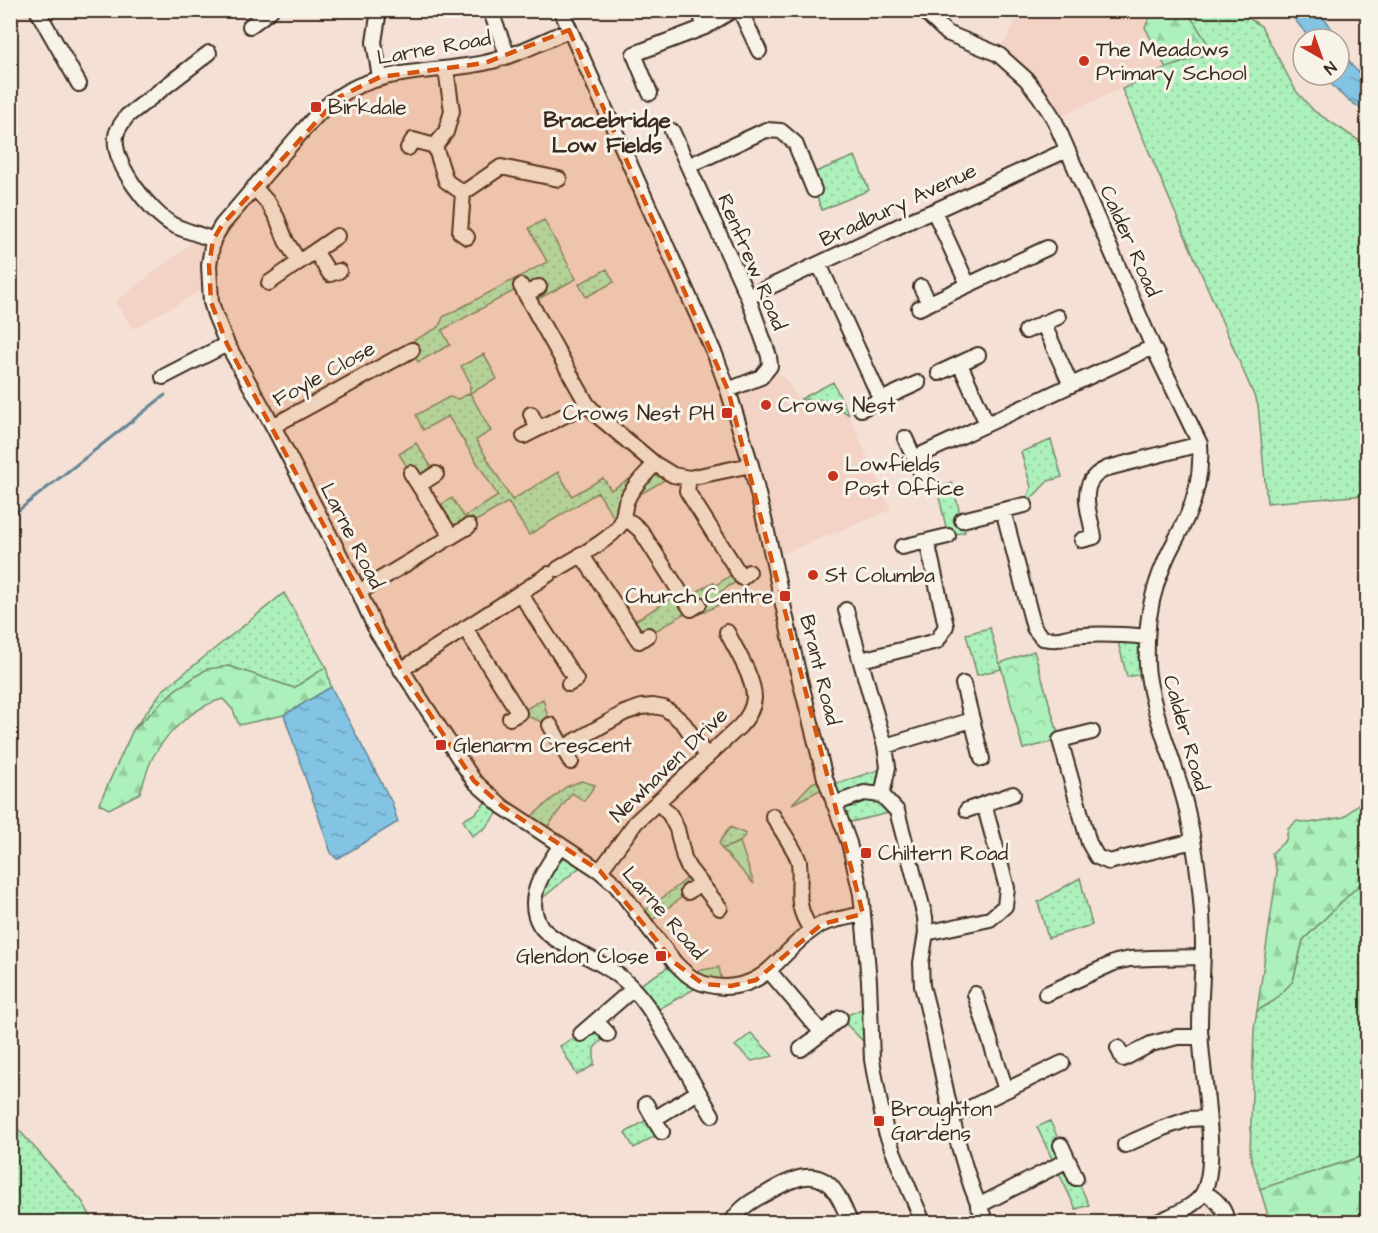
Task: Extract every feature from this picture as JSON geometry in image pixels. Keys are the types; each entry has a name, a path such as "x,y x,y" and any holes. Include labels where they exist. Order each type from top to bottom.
{"street":[{"path":"37,10 79,84"},
{"path":"380,10 374,42 380,77"},
{"name":"Brant Road","path":"561,10 716,357 751,465 797,668 825,778 849,843 861,894 869,981 872,1060 886,1132 921,1222"},
{"path":"699,10 705,27"},
{"path":"650,93 634,54 705,27 734,10"},
{"path":"740,10 758,51"},
{"name":"Calder Road","path":"923,10 946,33 998,54 1026,79 1041,97 1054,119 1153,347 1200,444 1201,459 1193,502 1163,565 1152,600 1147,637 1147,673 1152,700 1187,812 1202,909 1201,1037 1210,1161 1203,1192"},
{"path":"491,20 508,56"},
{"name":"Larne Road","path":"569,30 508,56 485,63 380,77 339,97 321,112 222,225 213,240 209,265 211,302 227,344 273,426 377,632 474,781 503,807 600,871 616,885 675,963 685,973 703,984 723,987 743,985 756,980 769,971 811,930 822,924 863,914"},
{"path":"209,53 127,116 118,130 116,139 117,151 123,166 135,186 161,216 174,225 213,240"},
{"path":"193,65 202,77"},
{"path":"435,146 446,132 452,111 446,69"},
{"path":"688,166 766,130 781,131 795,143 814,173 814,190"},
{"name":"Renfrew Road","path":"672,131 748,297 769,356 770,366 760,377 728,390"},
{"path":"410,140 435,146"},
{"path":"435,146 446,181 463,193"},
{"name":"Bradbury Avenue","path":"748,297 1067,150"},
{"path":"517,171 520,156"},
{"path":"463,193 501,167 559,179"},
{"path":"254,187 269,204 286,242 299,262"},
{"path":"459,235 463,193"},
{"path":"934,211 968,285"},
{"path":"269,283 337,236"},
{"path":"921,287 924,306 1047,248"},
{"path":"315,251 332,276"},
{"path":"819,264 881,400"},
{"path":"539,287 524,290 587,404 599,417 655,464 673,475 689,478 751,465"},
{"path":"1026,331 1058,316"},
{"path":"1043,323 1071,385"},
{"path":"163,376 227,344"},
{"path":"914,458 1153,347"},
{"name":"Foyle Close","path":"273,426 394,355 412,350"},
{"path":"939,373 978,355"},
{"path":"960,364 987,424"},
{"path":"861,410 918,382"},
{"path":"524,436 587,404"},
{"path":"531,414 538,429"},
{"path":"905,438 922,474"},
{"path":"1082,540 1094,537 1087,498 1089,485 1095,476 1108,468 1200,444"},
{"path":"401,670 608,536 619,526 626,502 636,484 655,464"},
{"path":"436,474 415,479 451,537"},
{"path":"689,478 687,491 737,571 742,578 749,572"},
{"path":"962,520 1025,505"},
{"path":"1003,510 1034,628 1042,638 1059,640 1080,635 1101,634 1147,637"},
{"path":"622,519 641,531 691,609"},
{"path":"358,592 469,526"},
{"path":"902,547 948,536"},
{"path":"861,660 938,641 946,626 927,541"},
{"path":"581,554 639,641 648,635"},
{"path":"520,593 576,680 569,684"},
{"path":"846,610 885,746 888,767 882,795"},
{"path":"465,628 519,713 510,718"},
{"name":"Newhaven Drive","path":"600,871 636,822 739,727 751,710 754,697 748,675 730,654 727,632"},
{"path":"963,684 982,759"},
{"path":"563,748 624,713 641,707 653,706 664,708 684,724 707,757"},
{"path":"885,746 972,720"},
{"path":"550,725 571,762"},
{"path":"1092,732 1055,741 1089,843 1097,857 1109,862 1193,841"},
{"path":"834,804 864,793 882,795 897,812 925,917 926,933 921,963 922,986 963,1162 986,1222"},
{"path":"968,810 1013,794"},
{"path":"658,802 677,829 684,858 720,908"},
{"path":"926,933 990,919 1005,906 1007,888 984,804"},
{"path":"773,816 778,838 799,859 798,898 804,919 811,930"},
{"path":"561,845 536,886 534,905 540,926 548,934 616,974 633,989 652,1013 712,1115"},
{"path":"688,892 700,883"},
{"path":"1046,994 1116,962 1130,959 1203,957"},
{"path":"769,971 822,1033"},
{"path":"1060,972 1066,985"},
{"path":"581,1034 633,989"},
{"path":"975,994 984,1007 1006,1090"},
{"path":"801,1049 840,1018"},
{"path":"596,1021 608,1034"},
{"path":"1118,1048 1123,1059 1151,1044 1177,1037 1201,1037"},
{"path":"953,1116 1062,1063"},
{"path":"654,1119 698,1092"},
{"path":"646,1104 662,1131"},
{"path":"1131,1139 1189,1119 1208,1118"},
{"path":"1061,1145 1076,1178"},
{"path":"978,1206 1068,1160"},
{"path":"732,1222 748,1203 786,1182 803,1177 815,1177 828,1183 835,1191 850,1222"},
{"path":"1158,1222 1196,1202 1203,1192 1217,1202 1226,1213 1227,1222"}],"highlighted area":[{"path":"569,30 728,390 863,914 822,924 756,980 731,986 703,984 675,963 600,871 503,807 474,781 401,670 227,344 211,302 209,265 213,240 222,225 339,97 380,77 485,63"}],"shaded area":[{"name":"The Meadows Primary School","path":"1021,11 1153,11 1145,27 1166,68 1054,119 998,54"},
{"path":"202,235 213,240 209,286 133,329 115,302"},
{"path":"770,366 786,380 799,400 820,399 833,403 849,415 891,510 772,558 728,390"}],"green space":[{"path":"1153,11 1187,11 1208,44 1207,54 1166,68 1145,27"},
{"path":"1187,11 1238,11 1261,26 1291,82 1291,87 1294,87 1314,111 1367,146 1367,495 1267,503 1258,405 1122,89 1166,68 1207,54 1207,44"},
{"path":"855,156 869,190 822,210 808,175"},
{"path":"544,220 576,279 531,303 521,287 442,330 450,345 418,362 412,350 396,359 392,352 439,327 443,317 547,262 529,228"},
{"path":"607,269 614,282 586,297 579,284"},
{"path":"484,354 497,379 470,393 470,382 461,366"},
{"path":"833,382 849,415 826,402 799,400"},
{"path":"470,393 491,431 476,440 512,500 558,472 572,496 603,478 611,490 655,464 673,475 627,502 619,526 598,492 529,535 508,502 451,536 434,509 452,498 464,517 498,496 448,416 423,430 416,415 449,397 458,399"},
{"path":"1051,440 1062,477 1048,481 1025,505 1031,487 1021,452"},
{"path":"416,443 436,474 419,485 399,454"},
{"path":"952,483 965,532 948,536 937,488"},
{"path":"737,571 742,578 720,592 725,602 702,613 698,605 639,641 628,625 681,593 685,599 713,582 716,585"},
{"path":"284,593 326,667 294,688 229,666 176,689 133,730 162,691"},
{"path":"990,628 1001,669 977,675 966,634"},
{"path":"1116,634 1147,637 1147,673 1127,677"},
{"path":"1034,651 1060,740 1023,749 1000,663"},
{"path":"229,666 294,688 326,667 331,687 284,715 239,725 233,710 223,699 202,707 183,721 159,748 149,766 140,793 109,809 99,804 133,730 176,689 207,669"},
{"path":"543,699 550,725 519,713"},
{"path":"888,767 882,795 897,811 842,824 828,786"},
{"path":"825,778 828,786 792,804 812,783"},
{"path":"581,781 595,785 584,801 572,793 543,833 525,822 566,787"},
{"path":"491,796 503,807 485,828 472,836 463,820 476,813"},
{"path":"1367,796 1367,877 1303,940 1293,981 1275,1000 1257,1011 1277,872 1272,853 1286,840 1288,829 1297,821 1309,823 1344,817"},
{"path":"730,827 746,834 740,842 722,849 719,843"},
{"path":"740,842 754,884 722,849"},
{"path":"561,845 586,862 534,905"},
{"path":"693,874 700,883 646,925 639,916"},
{"path":"1367,877 1367,1155 1260,1189 1250,1154 1254,1029 1257,1011 1275,1000 1293,981 1303,940"},
{"path":"1080,878 1092,925 1048,938 1038,902"},
{"path":"675,963 685,973 719,967 723,987 703,984 652,1013 633,989"},
{"path":"869,1006 872,1050 840,1018"},
{"path":"596,1021 608,1034 594,1048 594,1065 577,1075 560,1046 581,1034"},
{"path":"751,1033 773,1056 752,1061 735,1046"},
{"path":"653,1116 662,1132 634,1148 625,1133"},
{"path":"10,1120 82,1201 94,1222 11,1222"},
{"path":"1050,1121 1089,1205 1076,1209 1037,1127"},
{"path":"1367,1155 1367,1222 1270,1222 1260,1189"}],"water":[{"path":"1288,11 1319,11 1330,27 1301,27"},
{"path":"1351,64 1367,80 1367,113 1350,101 1334,87 1351,87"},
{"path":"331,687 392,803 398,822 337,859 331,853 284,715"}],"waterway":[{"path":"10,142 19,135"},
{"path":"10,517 165,395"}],"place":[{"name":"The Meadows Primary School","path":"1084,61"},
{"name":"Birkdale","path":"316,107"},
{"name":"Crows Nest","path":"766,405"},
{"name":"Crows Nest PH","path":"727,413"},
{"name":"Lowfields Post Office","path":"833,476"},
{"name":"St Columba","path":"813,575"},
{"name":"Church Centre","path":"785,596"},
{"name":"Glenarm Crescent","path":"441,745"},
{"name":"Chiltern Road","path":"866,853"},
{"name":"Glendon Close","path":"661,956"},
{"name":"Broughton Gardens","path":"879,1121"}],"district":[{"name":"Bracebridge Low Fields","path":"607,132"}]}
